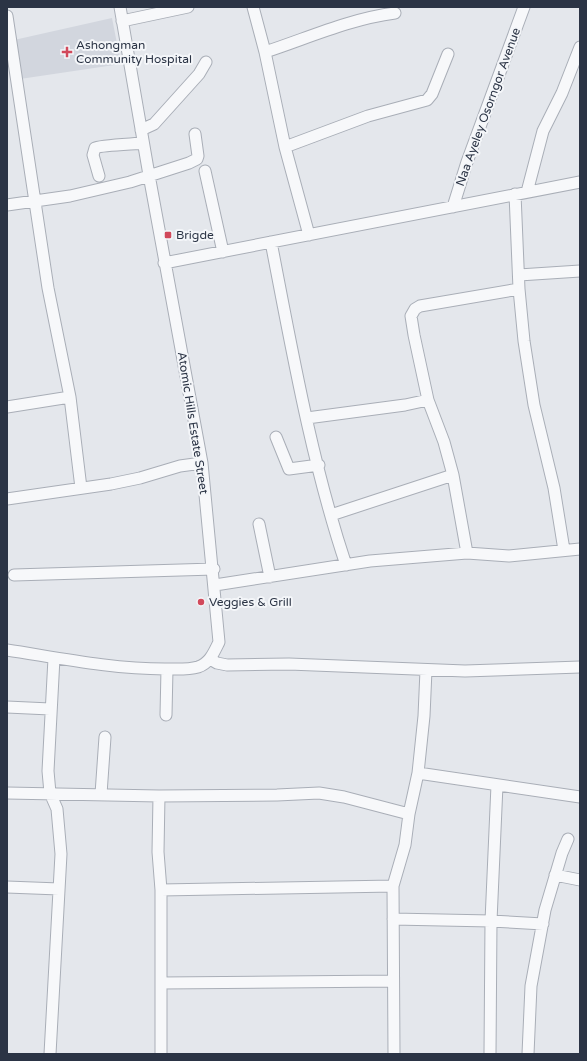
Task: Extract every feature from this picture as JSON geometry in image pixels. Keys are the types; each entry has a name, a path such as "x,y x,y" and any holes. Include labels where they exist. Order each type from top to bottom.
{"street":[{"name":"Atomic Hills Estate Street","path":"120,7 164,263 202,464 214,569 219,642 210,659"},
{"path":"122,21 188,7"},
{"path":"253,7 265,52 285,147 309,235"},
{"name":"Naa Ayeley Osorngor Avenue","path":"453,207 467,162 524,7"},
{"path":"265,52 307,38 370,12 395,13"},
{"path":"7,16 48,288 70,396 81,488"},
{"path":"527,192 543,131 562,93 580,47"},
{"path":"285,147 368,116 427,100 432,94 448,54"},
{"path":"141,130 154,124 199,74 206,62"},
{"path":"7,205 70,196 130,182 189,164 197,159 198,154 195,134"},
{"path":"99,176 93,155 95,148 101,145 120,146 143,143"},
{"path":"205,170 223,252"},
{"path":"164,263 580,182"},
{"path":"515,194 519,289 524,341 534,405 554,488 564,550"},
{"path":"270,242 307,418 331,515 346,565"},
{"path":"519,275 580,270"},
{"path":"466,552 452,476 444,442 428,400 411,316 415,309 427,304 519,289"},
{"path":"7,407 70,396"},
{"path":"307,418 405,405 428,400"},
{"path":"276,437 289,469 319,465"},
{"path":"7,499 57,493 140,478 168,469 202,464"},
{"path":"331,515 452,476"},
{"path":"259,524 270,577"},
{"path":"215,585 346,565 466,552 509,556 580,549"},
{"path":"14,575 214,569"},
{"path":"7,650 121,667 167,669 199,667 210,659 227,665 289,664 426,670 506,671 580,667"},
{"path":"50,1054 61,854 60,828 57,810 50,793 48,771 50,709 54,658"},
{"path":"166,716 167,669"},
{"path":"394,1054 393,886 405,845 409,814 418,773 423,729 426,670"},
{"path":"7,707 50,709"},
{"path":"101,794 105,737"},
{"path":"418,773 497,786 580,797"},
{"path":"490,1054 491,921 497,786"},
{"path":"7,793 159,796 277,795 319,793 409,814"},
{"path":"159,796 158,852 161,890 161,1054"},
{"path":"528,1054 531,986 543,924 555,875 568,839"},
{"path":"555,875 580,880"},
{"path":"161,890 363,885 393,886"},
{"path":"7,887 58,889"},
{"path":"393,919 491,921 543,924"},
{"path":"161,983 393,981"}],"shaded area":[{"name":"Ashongman Community Hospital","path":"112,18 121,64 20,79 14,40"}],"place":[{"name":"Ashongman Community Hospital","path":"67,52"},
{"name":"Brigde","path":"168,235"},
{"name":"Veggies & Grill","path":"201,602"}]}
